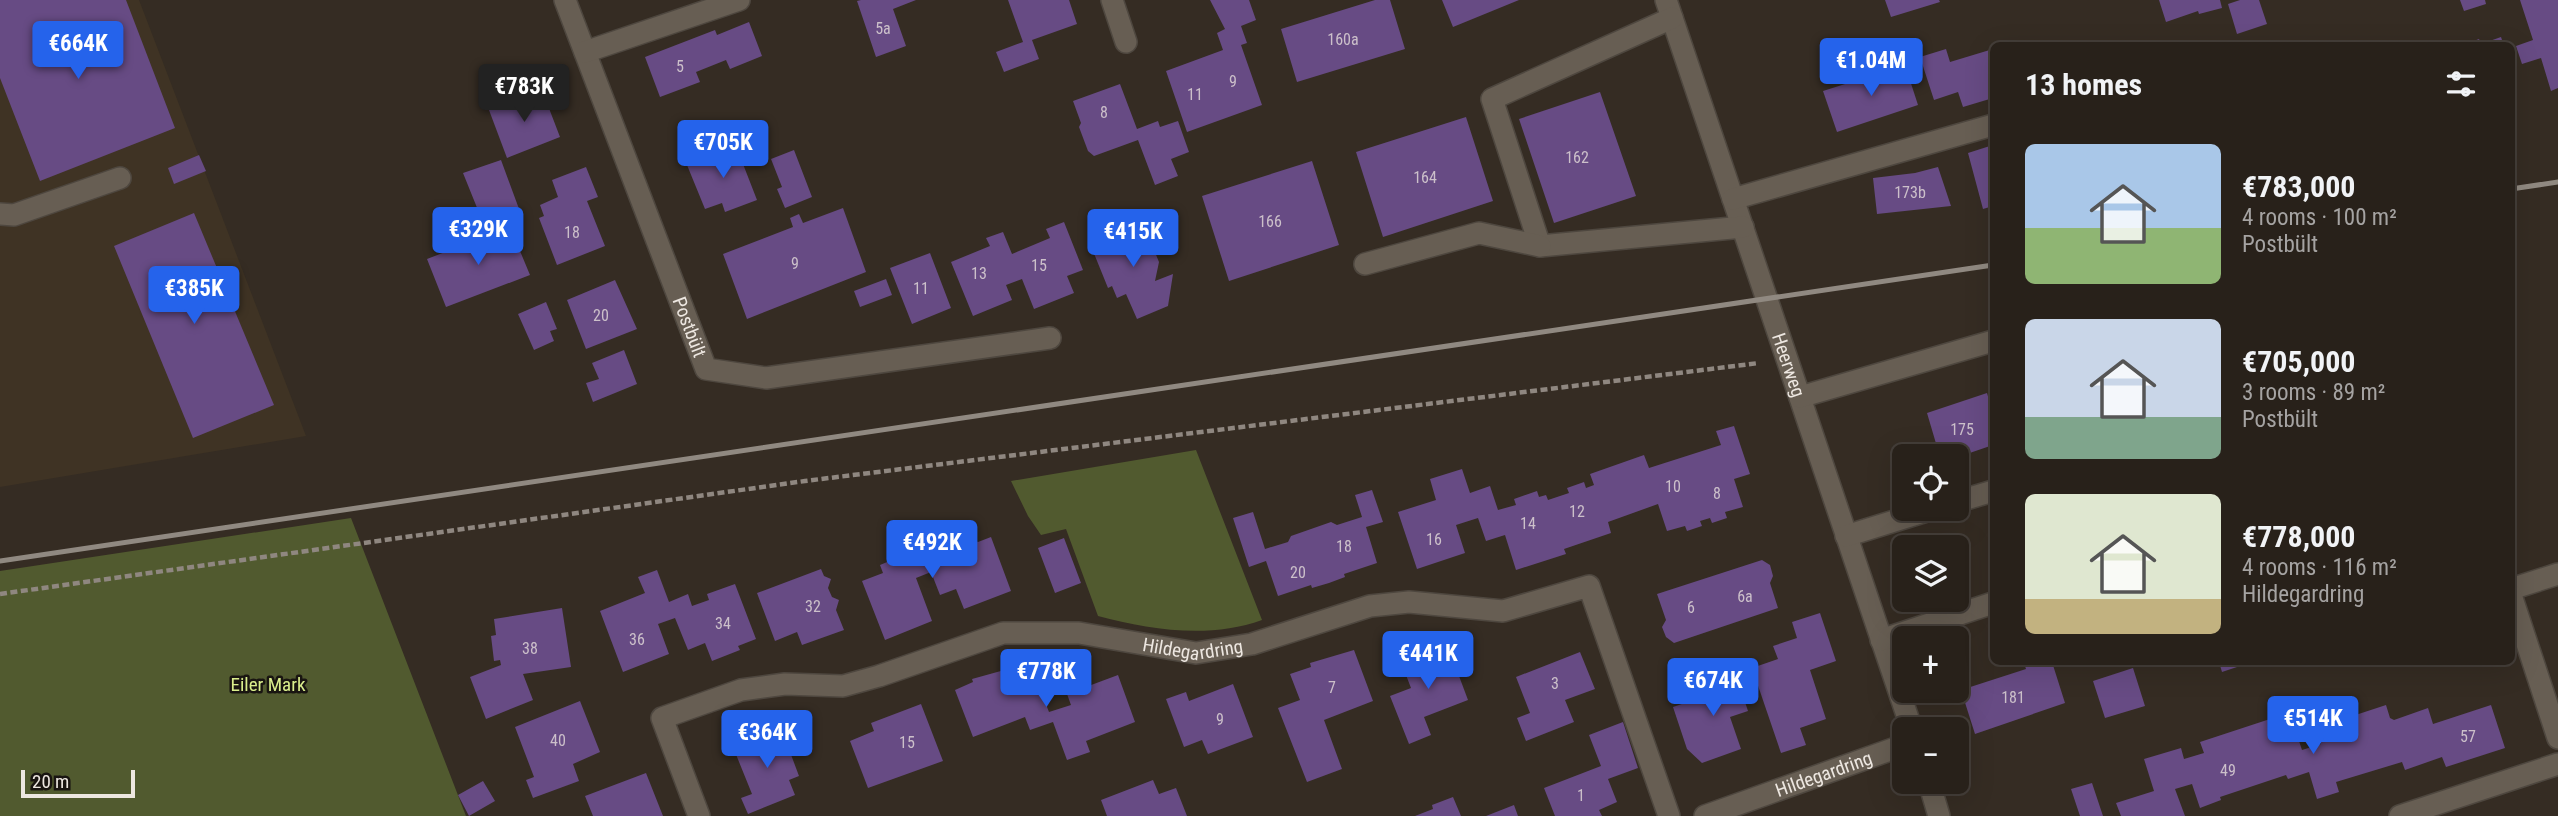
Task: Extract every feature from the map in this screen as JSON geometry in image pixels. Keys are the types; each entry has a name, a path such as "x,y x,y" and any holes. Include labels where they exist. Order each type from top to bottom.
{"street":[{"name":"Postbült","path":"565,0 706,369 766,378 1050,338"},
{"path":"585,52 739,0"},
{"path":"1112,0 1126,42"},
{"path":"1540,246 1492,99 1669,9"},
{"name":"Heerweg","path":"1669,9 1908,717"},
{"path":"1734,200 1990,126"},
{"path":"0,214 14,215 120,178"},
{"path":"1365,264 1479,233 1540,246 1743,227"},
{"path":"1800,397 1990,342"},
{"path":"1969,498 1990,492"},
{"path":"1846,536 1894,521"},
{"path":"2515,588 2558,573"},
{"name":"Hildegardring","path":"699,816 663,718 741,690 785,684 843,685 879,676 1003,633 1079,633 1196,653 1252,644 1370,606 1409,602 1503,611 1589,586 1669,816"},
{"path":"1881,639 1990,604"},
{"path":"2515,607 2558,738"},
{"name":"Hildegardring","path":"1705,816 1892,749"},
{"path":"2400,816 2558,764"},
{"path":"1932,794 1939,816"}],"path":[{"path":"0,594 805,481 1787,360"}],"shaded area":[{"path":"0,0 139,0 306,436 0,487"}],"green space":[{"path":"1196,450 1262,620 1242,626 1201,631 1138,625 1098,616 1066,529 1041,535 1028,516 1011,481"},
{"name":"Eiler Mark","path":"351,518 466,816 0,816 0,571"}],"building":[{"path":"0,0 126,0 175,128 40,181 0,78"},
{"path":"916,0 893,9 906,46 876,57 857,1"},
{"path":"1008,0 1069,0 1077,24 1032,40 1039,59 1004,72 996,52 1023,42"},
{"path":"1210,0 1249,0 1256,20 1241,26 1247,43 1241,45 1262,105 1187,132 1166,71 1223,50 1217,33 1225,29"},
{"path":"1375,0 1390,0 1405,49 1297,82 1281,29"},
{"path":"1442,0 1519,0 1453,27"},
{"path":"1885,0 1939,0 1940,2 1891,17"},
{"path":"2159,0 2220,0 2222,8 2199,14 2198,11 2166,22"},
{"path":"2240,0 2259,0 2267,24 2237,34 2228,4"},
{"path":"2460,0 2485,0 2486,4 2464,11"},
{"path":"2520,0 2558,0 2558,88 2551,91 2541,58 2522,64 2516,46 2533,40"},
{"path":"749,22 762,56 730,69 726,60 696,72 700,82 660,97 645,57 715,30 717,35"},
{"path":"2501,37 2503,42 2487,42"},
{"path":"1946,49 1950,62 1990,50 1990,99 1963,107 1958,92 1934,100 1920,57"},
{"path":"1905,65 1918,105 1837,132 1823,91"},
{"path":"1120,84 1137,129 1158,121 1160,127 1178,121 1189,152 1171,159 1178,176 1155,185 1138,140 1094,156 1088,151 1073,101"},
{"path":"542,90 560,137 507,158 489,110"},
{"path":"1600,92 1636,196 1554,223 1519,119"},
{"path":"1466,117 1493,201 1383,237 1356,152"},
{"path":"736,146 757,200 725,212 722,203 705,209 687,165"},
{"path":"1990,146 1990,207 1983,209 1968,153"},
{"path":"794,150 812,197 785,208 777,189 782,187 771,159"},
{"path":"199,155 206,171 174,184 168,168"},
{"path":"501,160 522,217 486,230 463,173"},
{"path":"1312,161 1339,245 1229,281 1202,196"},
{"path":"586,167 598,197 587,201 605,246 557,265 539,218 544,216 540,205 558,197 552,180"},
{"path":"1938,167 1951,206 1877,214 1873,178"},
{"path":"843,208 866,272 747,319 723,254 793,227 790,218 799,214 803,223"},
{"path":"194,213 274,405 193,438 114,246"},
{"path":"1142,221 1159,262 1155,281 1173,274 1168,306 1137,319 1126,294 1117,298 1112,286 1108,288 1093,251 1097,249 1094,240"},
{"path":"1064,222 1083,270 1067,276 1074,293 1034,309 1022,279 1006,285 1012,300 973,316 951,262 990,246 986,238 1003,232 1012,254 1050,238 1046,229"},
{"path":"510,227 530,275 446,307 427,259"},
{"path":"930,253 951,308 912,324 890,268"},
{"path":"886,279 892,295 860,307 854,291"},
{"path":"615,280 637,329 586,349 567,300"},
{"path":"546,302 557,329 550,331 554,341 534,350 518,314"},
{"path":"624,350 637,384 593,402 586,383 599,379 592,363"},
{"path":"1987,393 1990,404 1990,446 1969,453 1969,444 1936,444 1927,413"},
{"path":"1734,426 1750,474 1734,479 1743,507 1725,512 1727,518 1712,523 1710,518 1700,521 1702,526 1687,531 1685,526 1667,531 1658,504 1608,522 1611,533 1564,549 1566,554 1516,570 1505,535 1486,541 1478,518 1456,525 1465,553 1417,569 1398,512 1436,500 1430,479 1462,469 1470,493 1490,486 1498,510 1516,505 1514,499 1537,491 1539,497 1546,495 1548,500 1569,493 1567,488 1584,482 1586,488 1594,485 1590,474 1644,455 1649,468 1721,445 1716,431"},
{"path":"1372,490 1383,522 1366,527 1377,563 1344,574 1345,577 1329,583 1312,588 1311,585 1278,596 1266,561 1249,567 1233,518 1253,512 1265,549 1288,542 1291,536 1331,522 1337,525 1362,517 1355,495"},
{"path":"913,525 922,548 939,541 945,555 956,551 960,543 970,539 978,542 991,537 1011,591 964,609 956,589 940,595 931,572 916,578 932,621 885,640 862,581 883,573 880,565 904,555 895,532"},
{"path":"1064,538 1081,583 1055,593 1038,548"},
{"path":"1762,560 1770,565 1773,576 1770,583 1778,608 1674,643 1666,637 1662,627 1666,620 1657,594"},
{"path":"821,569 824,576 831,579 828,588 832,597 839,600 836,610 844,630 802,645 797,632 775,641 757,593"},
{"path":"657,570 669,602 688,594 692,606 709,600 707,594 735,584 756,639 738,646 740,650 712,661 705,643 688,650 675,618 658,624 669,654 623,672 600,611 645,593 638,577"},
{"path":"562,608 571,667 523,674 533,700 486,719 470,677 501,665 500,660 494,661 491,636 496,635 494,619"},
{"path":"1820,613 1836,661 1810,670 1826,719 1800,728 1806,745 1781,753 1752,668 1778,659 1773,646 1797,638 1792,622"},
{"path":"1447,644 1468,700 1424,717 1431,735 1409,744 1390,696 1411,688 1401,662"},
{"path":"1354,650 1373,701 1324,720 1342,769 1307,782 1278,708 1300,700 1290,674 1311,667 1310,663"},
{"path":"1580,652 1595,689 1565,700 1574,722 1526,741 1517,718 1530,713 1516,677"},
{"path":"1732,663 1748,711 1730,717 1741,749 1702,763 1687,749 1673,707 1720,691 1712,669"},
{"path":"2025,665 2053,665 2065,703 1975,734 1965,703 1969,703 1969,687 2026,669"},
{"path":"2220,665 2243,665 2222,672"},
{"path":"2133,668 2145,706 2105,718 2093,681"},
{"path":"1008,669 1013,682 1034,674 1049,712 1071,705 1067,694 1118,675 1135,722 1086,741 1090,752 1067,760 1053,722 1030,730 1025,717 973,737 955,690 973,682 972,679"},
{"path":"1233,684 1253,737 1208,754 1202,740 1184,747 1166,699 1186,692 1189,701"},
{"path":"580,701 600,752 573,764 579,781 533,798 526,780 534,777 515,727"},
{"path":"921,704 943,761 868,788 850,741 874,731 871,723"},
{"path":"2386,705 2390,718 2394,720 2428,708 2433,724 2491,705 2505,748 2446,767 2442,757 2405,770 2402,762 2336,782 2339,792 2317,799 2309,772 2288,779 2286,775 2220,797 2221,800 2200,808 2192,784 2175,789 2185,816 2121,816 2116,803 2154,791 2144,759 2181,748 2184,759 2204,753 2200,742 2270,719 2274,730 2293,723 2302,750 2321,744 2316,728"},
{"path":"1623,722 1638,768 1608,779 1617,802 1599,810 1602,816 1555,816 1544,788 1601,766 1589,735"},
{"path":"781,728 799,776 789,780 795,795 748,814 741,798 752,794 733,747"},
{"path":"646,773 663,816 593,816 585,796"},
{"path":"1153,780 1159,794 1176,788 1187,816 1107,816 1101,800"},
{"path":"483,781 495,801 469,816 458,795"},
{"path":"2092,783 2103,816 2080,816 2071,789"},
{"path":"1453,797 1461,816 1415,816 1433,809 1432,805"},
{"path":"1514,805 1518,816 1486,816"}],"railway":[{"path":"2515,188 2558,182"},
{"path":"0,561 1990,265"}]}
